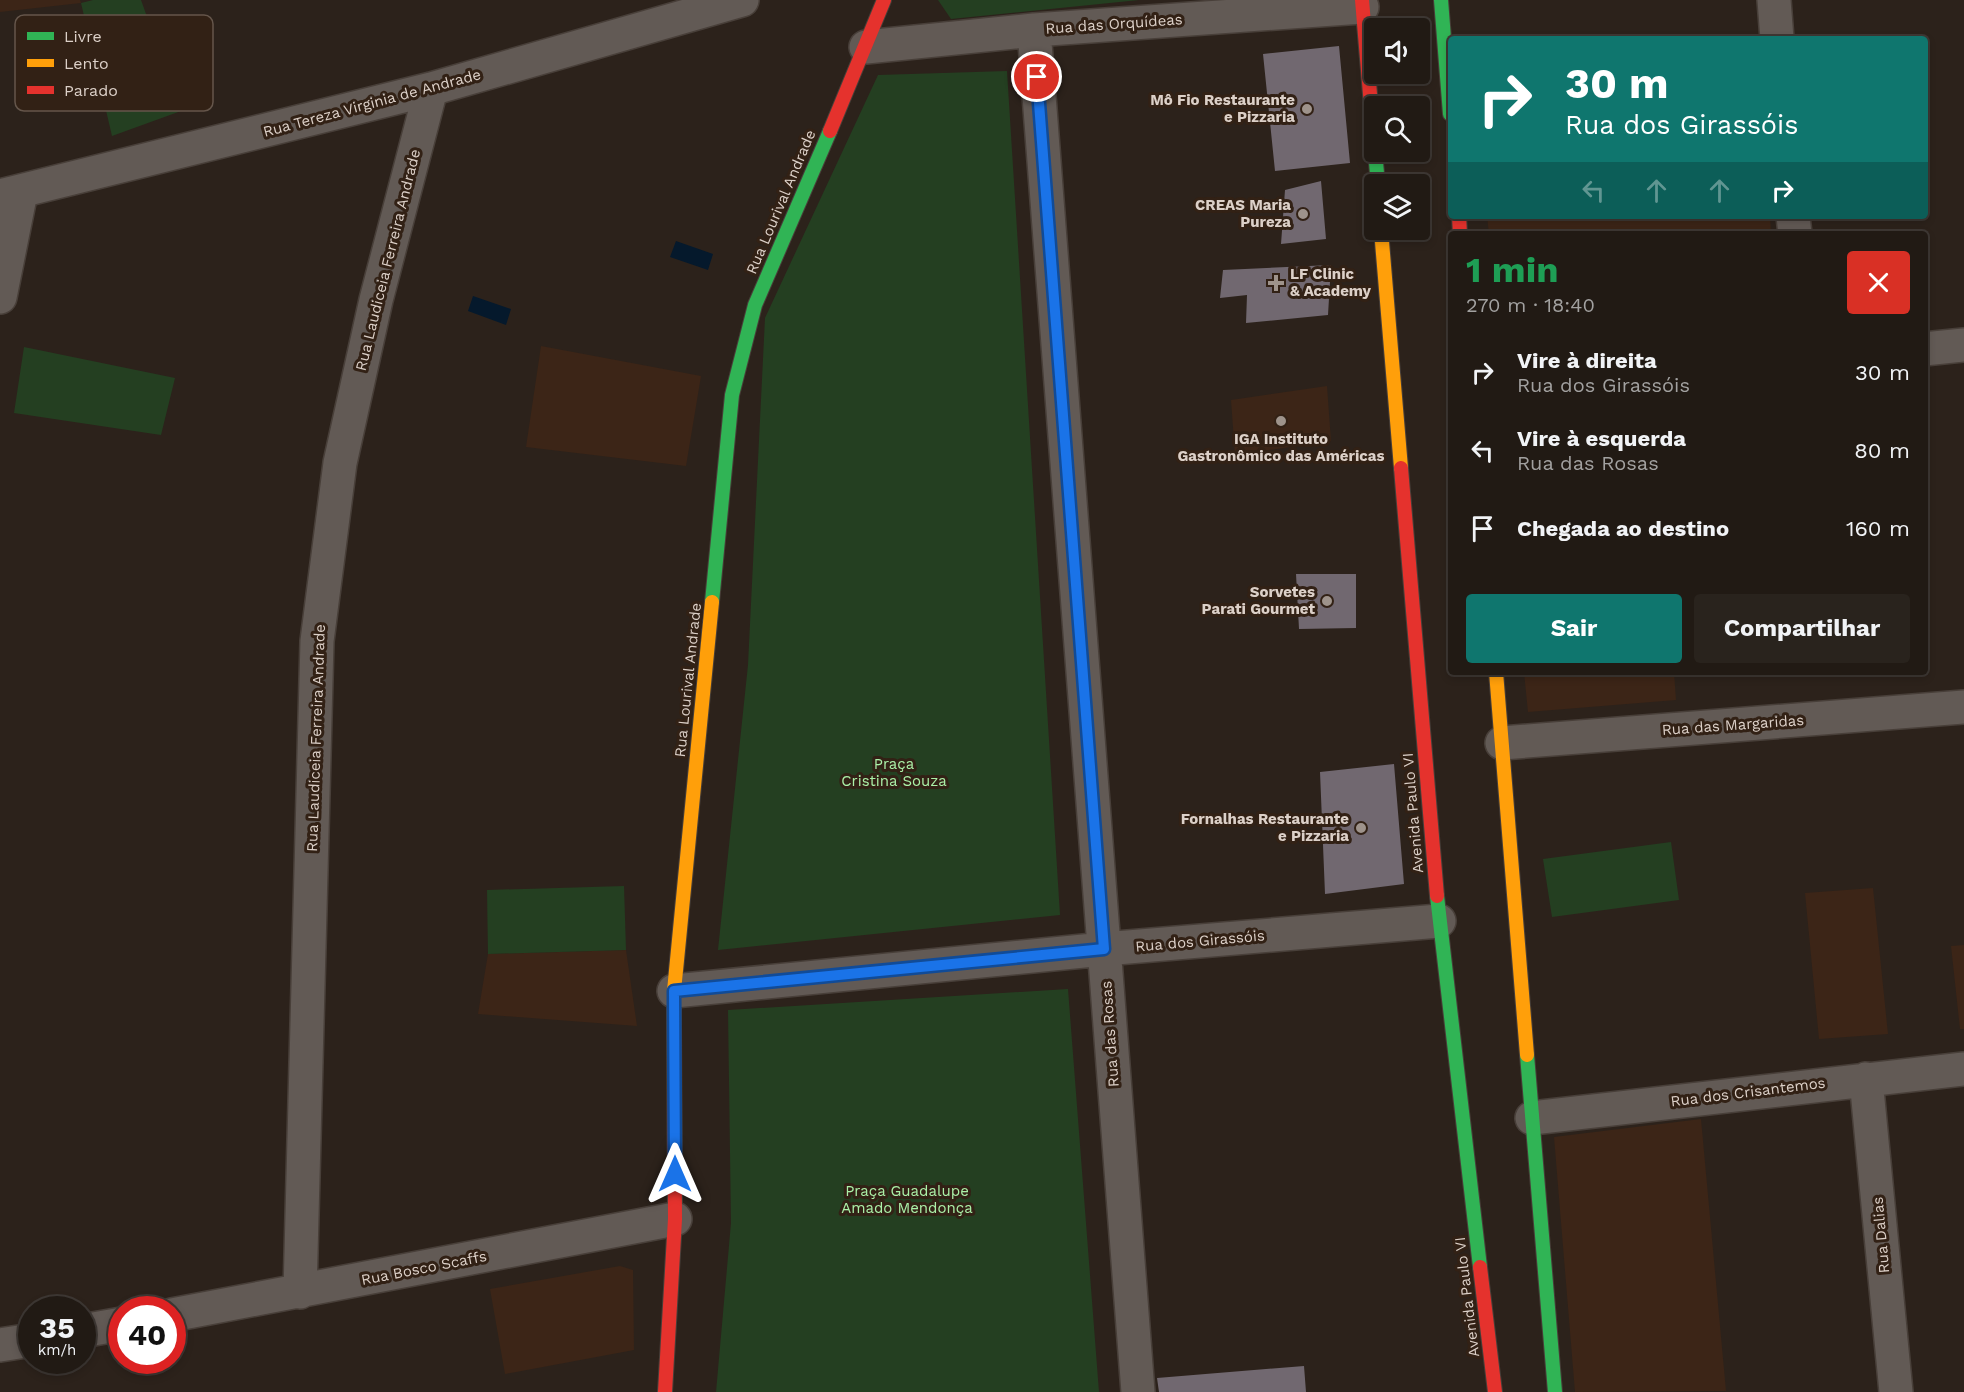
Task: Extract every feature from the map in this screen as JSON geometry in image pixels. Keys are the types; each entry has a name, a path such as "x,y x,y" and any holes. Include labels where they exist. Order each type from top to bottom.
{"main road":[{"name":"Rua Lourival Andrade","path":"665,1392 675,1219 674,991 732,394 755,305 884,0"},
{"path":"1441,0 1448,89"},
{"path":"1362,3 1370,96"},
{"name":"Avenida Paulo VI","path":"1382,240 1439,921 1495,1392"},
{"path":"1496,675 1555,1392"}],"street":[{"name":"Rua Tereza Virginia de Andrade","path":"11,194 431,89 742,0"},
{"path":"1774,0 1777,36"},
{"name":"Rua das Orquídeas","path":"866,47 1034,30 1362,3"},
{"name":"Rua das Rosas","path":"1034,30 1138,1392"},
{"name":"Rua Laudiceia Ferreira Andrade","path":"300,1292 317,641 340,463 376,300 431,89"},
{"path":"0,297 11,194"},
{"path":"1928,349 1964,345"},
{"name":"Rua das Margaridas","path":"1502,743 1964,707"},
{"name":"Rua dos Girassóis","path":"674,991 1104,949 1439,921"},
{"name":"Rua dos Crisantemos","path":"1532,1118 1866,1078 1964,1069"},
{"name":"Rua Dalias","path":"1866,1078 1896,1392"},
{"name":"Rua Bosco Scaffs","path":"186,1312 675,1219"},
{"path":"0,1346 18,1343"}],"shaded area":[{"path":"0,0 80,0 81,3 0,12"},
{"path":"1487,219 1770,219 1771,231 1489,231"},
{"path":"541,346 701,376 686,466 526,447"},
{"name":"IGA Instituto Gastronômico das Américas","path":"1327,386 1331,441 1235,455 1231,400"},
{"path":"1524,675 1674,675 1676,700 1528,712"},
{"path":"1873,888 1888,1034 1819,1039 1805,893"},
{"path":"1964,945 1964,1029 1960,1029 1951,946"},
{"path":"626,950 637,1026 478,1014 488,954"},
{"path":"1701,1119 1726,1391 1575,1392 1554,1137"},
{"path":"620,1266 633,1270 634,1350 505,1374 490,1289"}],"green space":[{"path":"93,0 141,0 146,15 84,15 81,3"},
{"path":"938,0 1139,0 951,19"},
{"name":"Praça Cristina Souza","path":"1007,71 1060,915 718,950 748,665 765,318 878,75"},
{"path":"106,111 181,111 112,136"},
{"path":"24,347 175,378 161,435 14,413"},
{"path":"1671,842 1679,900 1552,917 1543,859"},
{"path":"624,886 626,950 488,954 487,890"},
{"name":"Praça Guadalupe Amado Mendonça","path":"1068,989 1099,1392 716,1392 731,1223 728,1010"}],"water":[{"path":"676,241 713,254 708,270 670,257"},
{"path":"473,296 511,309 506,325 468,311"}],"building":[{"name":"Mô Fio Restaurante e Pizzaria","path":"1339,46 1350,163 1275,171 1263,54"},
{"name":"CREAS Maria Pureza","path":"1321,181 1326,239 1281,244 1285,190"},
{"name":"LF Clinic & Academy","path":"1331,265 1328,315 1246,323 1247,295 1220,298 1223,270"},
{"name":"Sorvetes Parati Gourmet","path":"1296,574 1356,574 1356,628 1299,629"},
{"name":"Fornalhas Restaurante e Pizzaria","path":"1394,764 1404,884 1325,894 1320,772"},
{"path":"1304,1366 1306,1392 1159,1392 1157,1378"}],"traffic: fast":[{"path":"1441,0 1448,89"},
{"path":"712,602 732,395 755,305 830,131"},
{"path":"1376,162 1377,174"},
{"path":"1437,896 1480,1267"},
{"path":"1527,1055 1555,1392"}],"traffic: slow":[{"path":"1382,240 1401,468"},
{"path":"674,1023 674,991 712,602"},
{"path":"1496,675 1527,1055"}],"traffic: jam":[{"path":"830,131 884,0"},
{"path":"1362,0 1370,96"},
{"path":"1459,219 1460,231"},
{"path":"1401,468 1437,896"},
{"path":"665,1392 675,1219 674,1023"},
{"path":"1480,1267 1495,1392"}],"place":[{"name":"Mô Fio Restaurante e Pizzaria","path":"1307,109"},
{"name":"CREAS Maria Pureza","path":"1303,214"},
{"name":"LF Clinic & Academy","path":"1276,283"},
{"name":"IGA Instituto Gastronômico das Américas","path":"1281,421"},
{"name":"Sorvetes Parati Gourmet","path":"1327,601"},
{"name":"Fornalhas Restaurante e Pizzaria","path":"1361,828"}],"route":[{"path":"675,1174 674,991 1104,949 1037,77"}]}
